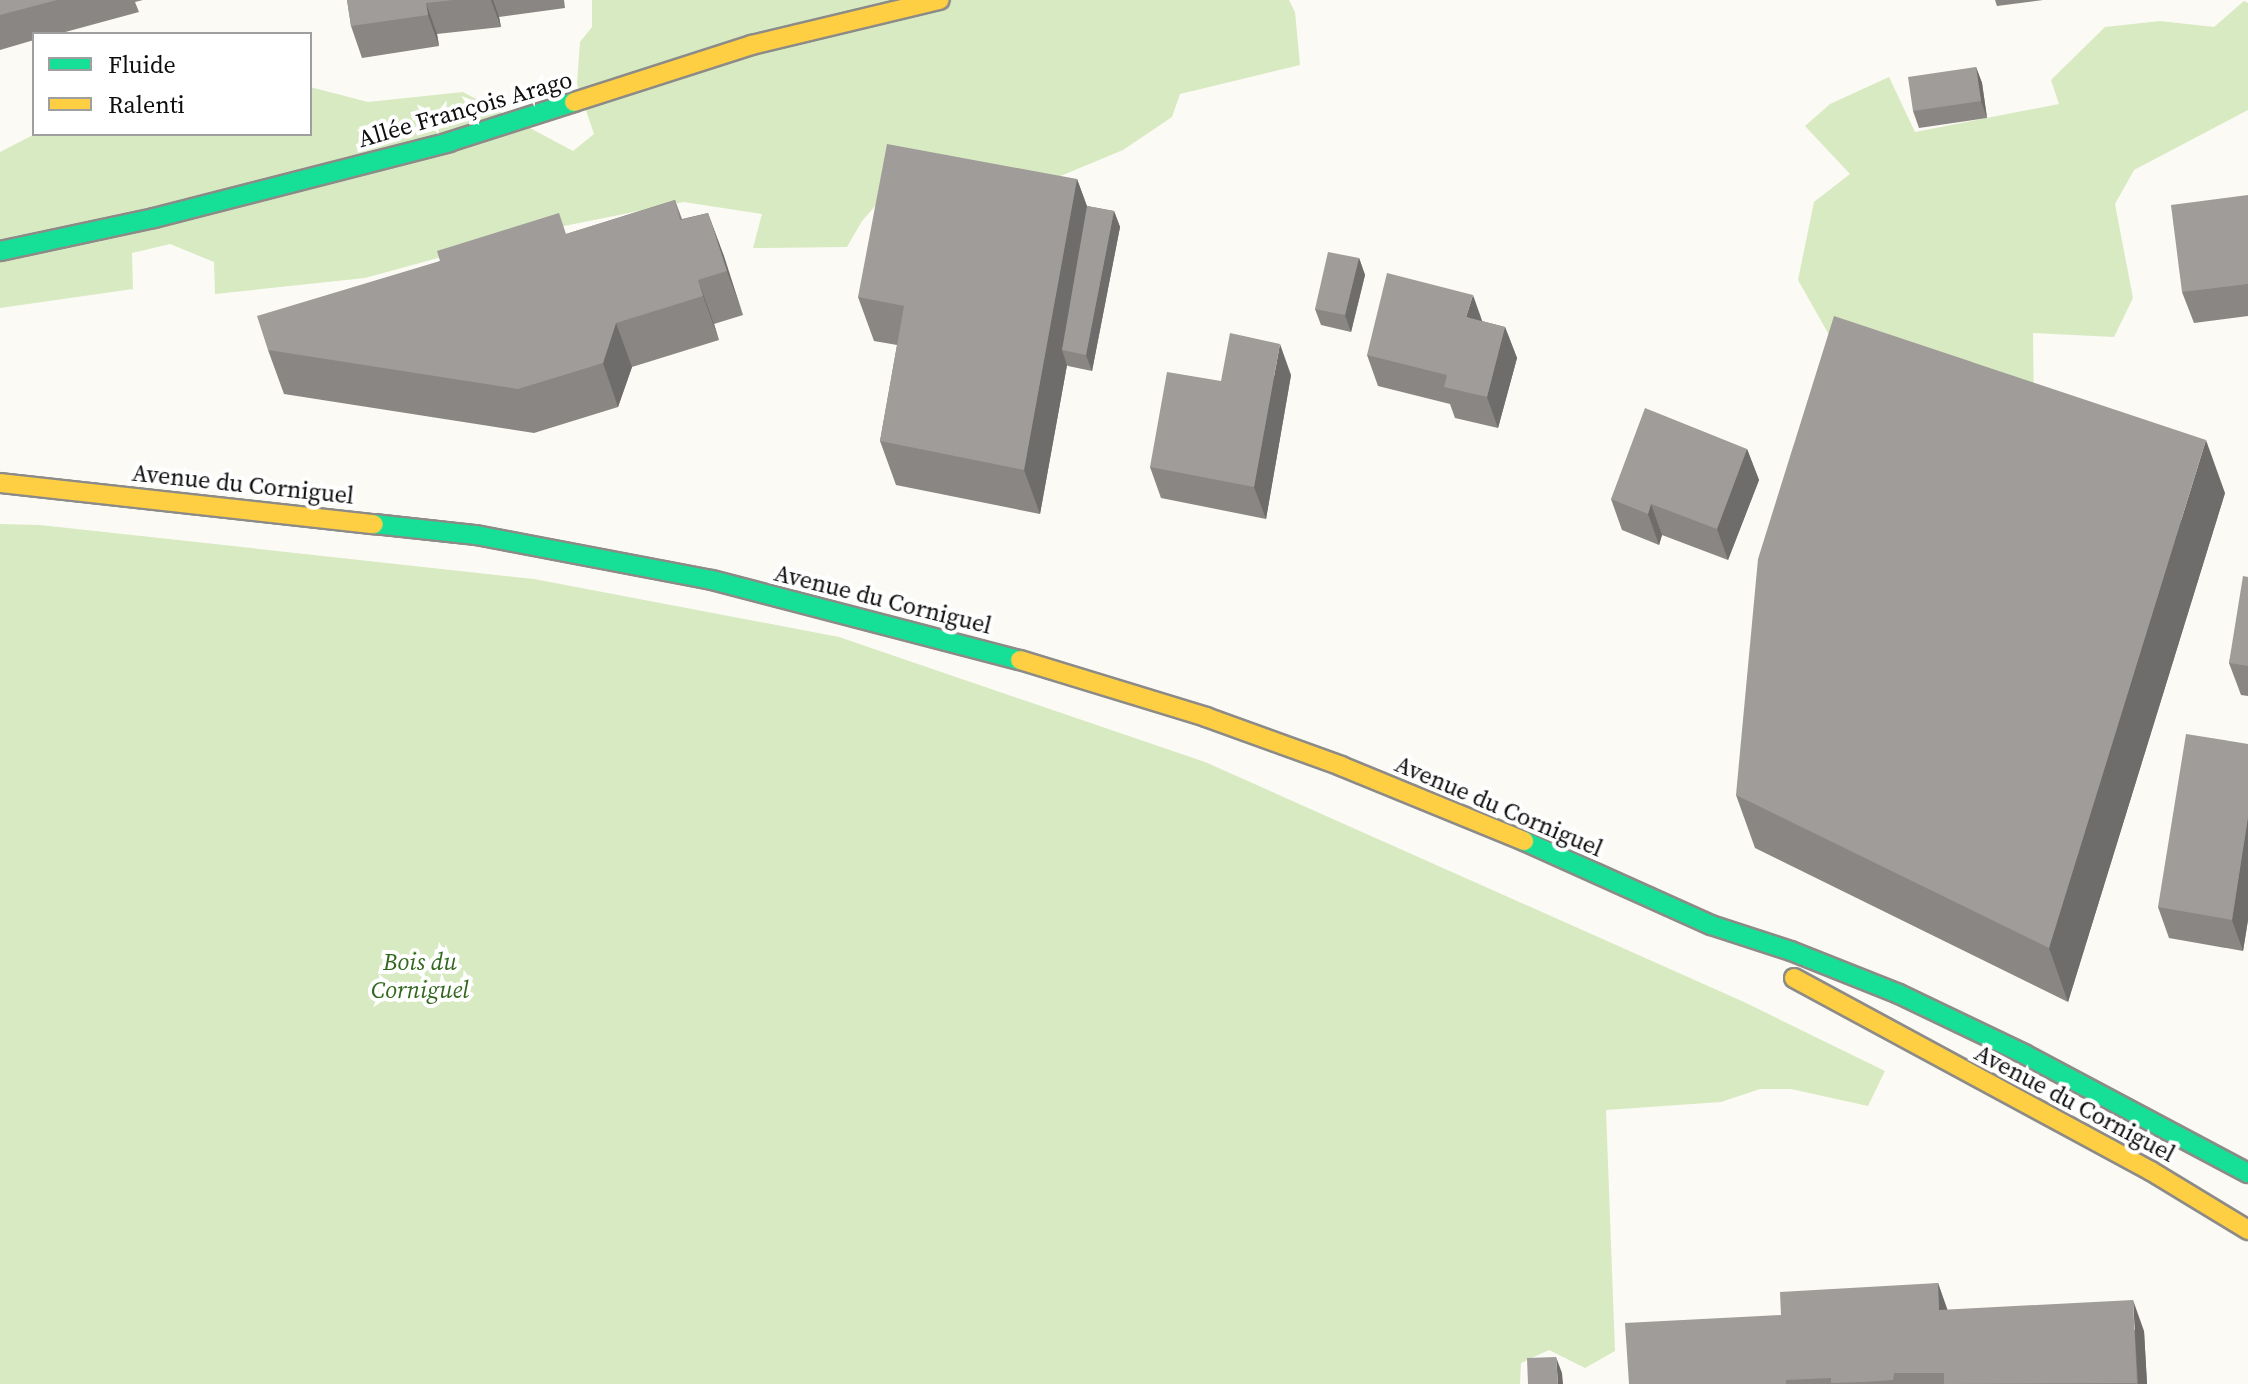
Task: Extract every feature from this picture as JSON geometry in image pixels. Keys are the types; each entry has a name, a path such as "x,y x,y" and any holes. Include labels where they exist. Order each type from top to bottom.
{"street":[{"name":"Allée François Arago","path":"0,251 154,218 449,142 752,45 940,0"},
{"name":"Avenue du Corniguel","path":"0,483 476,535 712,580 943,637 1206,717 1472,818 1711,925 1791,951 1899,994 2024,1054 2248,1173"},
{"name":"Avenue du Corniguel","path":"1711,925 1773,966 2151,1171 2248,1230"}],"green space":[{"path":"592,0 1289,0 1295,12 1300,65 1180,94 1172,117 1123,150 1058,177 897,181 862,221 847,247 753,248 762,214 684,202 529,233 365,278 215,294 214,262 170,244 132,253 133,289 0,308 0,152 32,136 312,136 312,88 368,102 463,92 573,151 594,134 577,84 580,42 592,27"},
{"path":"2244,1 2248,3 2248,110 2134,170 2115,204 2133,298 2114,337 2033,333 2034,411 1837,349 1798,280 1814,202 1850,174 1805,126 1830,104 1889,77 1915,132 2059,104 2051,80 2105,27 2160,21 2214,27"},
{"name":"Bois du Corniguel","path":"0,524 40,525 534,579 839,637 1205,762 1744,1002 1885,1071 1868,1106 1791,1089 1760,1089 1721,1102 1606,1110 1615,1351 1585,1368 1549,1350 1521,1363 1520,1384 0,1384"}],"building":[{"path":"0,0 57,0 0,15"},
{"path":"347,0 453,0 426,3 428,15 351,26"},
{"path":"1976,67 1981,101 1913,111 1908,77"},
{"path":"887,144 1077,179 1024,470 880,441 904,306 858,297"},
{"path":"2248,195 2248,284 2182,292 2171,205"},
{"path":"675,200 680,220 708,213 727,271 698,280 703,296 616,323 603,363 518,389 268,350 257,316 440,261 437,251 559,213 566,234"},
{"path":"1087,206 1114,211 1086,355 1062,350"},
{"path":"1328,252 1359,258 1345,315 1315,309"},
{"path":"1387,273 1473,295 1466,317 1505,327 1487,397 1444,387 1447,375 1367,355"},
{"path":"1834,316 2206,440 2049,948 1736,795 1758,559"},
{"path":"1230,333 1280,344 1254,487 1150,467 1167,372 1221,381"},
{"path":"1645,408 1747,449 1717,529 1651,504 1648,514 1611,499"},
{"path":"2243,576 2248,577 2248,666 2229,663"},
{"path":"2186,734 2248,744 2248,817 2232,920 2158,907"},
{"path":"1938,1283 1939,1310 2133,1300 2137,1383 1944,1384 1944,1373 1894,1373 1893,1380 1864,1382 1831,1383 1831,1378 1786,1380 1786,1384 1629,1384 1625,1323 1781,1315 1780,1292"},
{"path":"1556,1357 1558,1384 1528,1384 1527,1358"}],"traffic: fast":[{"path":"0,251 154,218 449,142 574,102"},
{"path":"374,524 476,535 712,580 1020,660"},
{"path":"1524,841 1711,925 1791,951 1899,994 2024,1054 2248,1173"}],"traffic: slow":[{"path":"574,102 752,45 940,0"},
{"path":"0,483 374,524"},
{"path":"1020,660 1206,717 1341,766 1524,841"},
{"path":"1794,978 2151,1171 2248,1230"}]}
